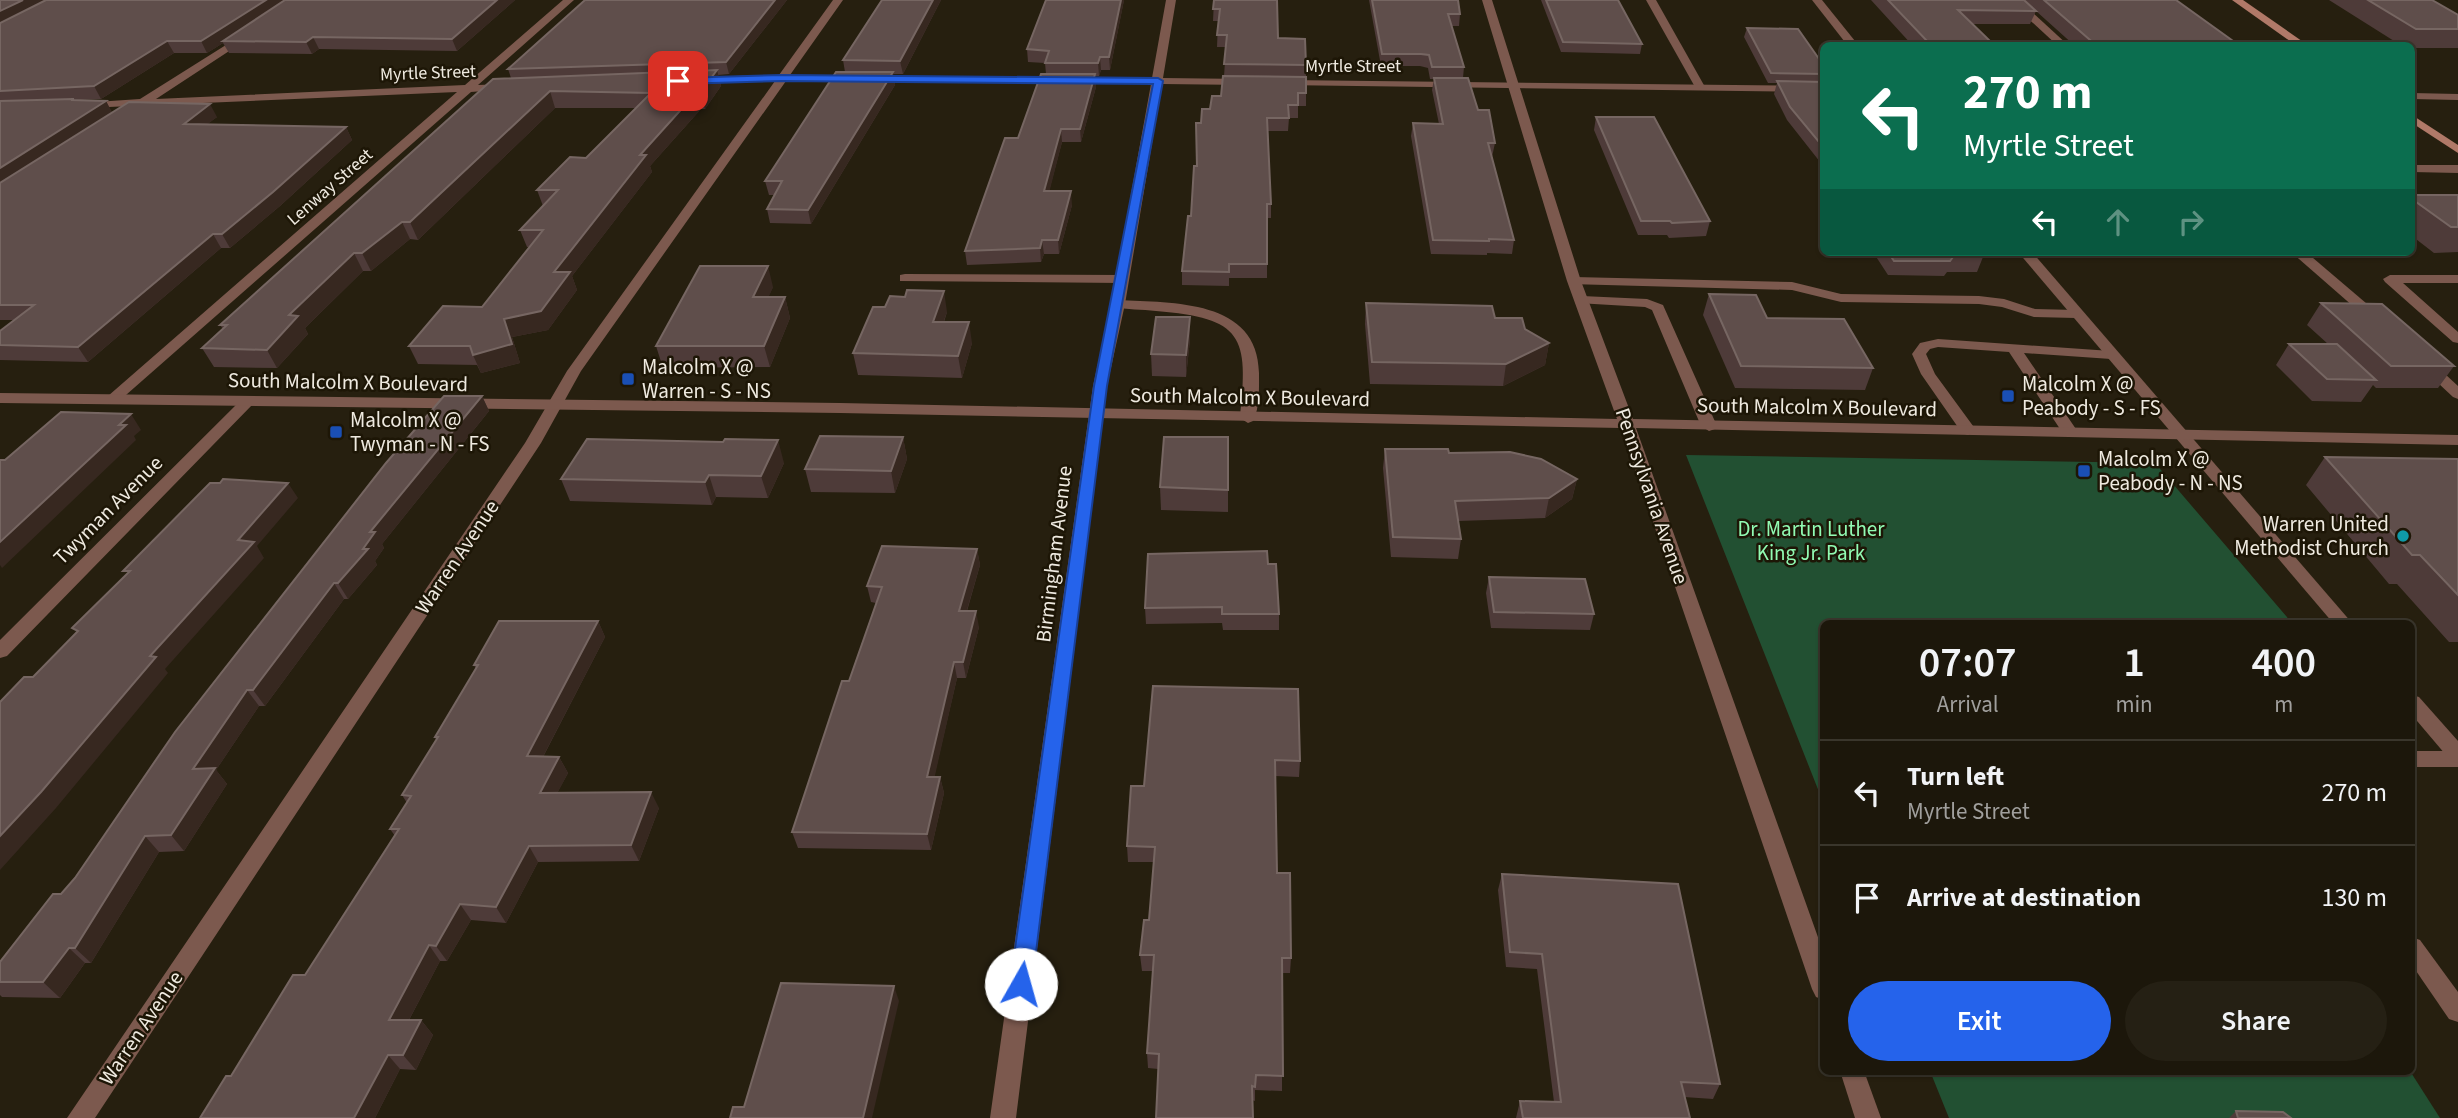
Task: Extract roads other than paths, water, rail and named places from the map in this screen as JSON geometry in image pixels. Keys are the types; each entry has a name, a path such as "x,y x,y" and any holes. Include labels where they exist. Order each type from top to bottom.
{"main road":[{"path":"2237,0 2298,42"},
{"path":"2415,120 2458,149"}],"street":[{"name":"Lenway Street","path":"113,399 569,0"},
{"name":"Warren Avenue","path":"80,1118 556,407 574,372 838,0"},
{"name":"Birmingham Avenue","path":"1003,1118 1100,386 1118,304 1171,0"},
{"name":"Pennsylvania Avenue","path":"1487,0 1516,85 1574,281 1628,424 1820,977"},
{"path":"1651,0 1700,87"},
{"path":"1817,0 1851,42"},
{"path":"2013,0 2060,42"},
{"path":"121,118 255,30"},
{"path":"688,80 782,78 1254,82"},
{"name":"Myrtle Street","path":"1268,82 1820,89"},
{"name":"Myrtle Street","path":"78,106 510,87"},
{"path":"2415,96 2458,97"},
{"path":"2415,169 2458,169"},
{"path":"2028,256 2340,620"},
{"path":"2303,256 2384,326"},
{"path":"905,278 1122,279"},
{"path":"2458,279 2390,279 2458,339"},
{"path":"1574,281 1793,286 1840,298 1979,300 2004,303 2034,313 2076,314"},
{"path":"1582,300 1647,303 1658,308 1709,426"},
{"path":"1118,304 1196,310 1230,325 1245,337 1252,377 1248,418"},
{"path":"1968,430 1928,374 1919,354 1925,346 1938,343 2111,355"},
{"path":"2014,349 2070,432"},
{"path":"2412,352 2458,394"},
{"name":"South Malcolm X Boulevard","path":"0,398 556,407 840,408 2458,440"},
{"name":"Twyman Avenue","path":"0,651 248,401"},
{"path":"2415,706 2458,757"},
{"path":"2415,759 2458,757"},
{"path":"2415,951 2458,1011"},
{"path":"1853,1075 1868,1118"}],"place":[{"name":"Malcolm X @ Warren - S - NS","path":"628,379"},
{"name":"Malcolm X @ Peabody - S - FS","path":"2008,396"},
{"name":"Malcolm X @ Twyman - N - FS","path":"336,432"},
{"name":"Malcolm X @ Peabody - N - NS","path":"2084,471"},
{"name":"Warren United Methodist Church","path":"2403,536"}],"park label":[{"name":"Dr. Martin Luther King Jr. Park","path":"1811,541"}]}
